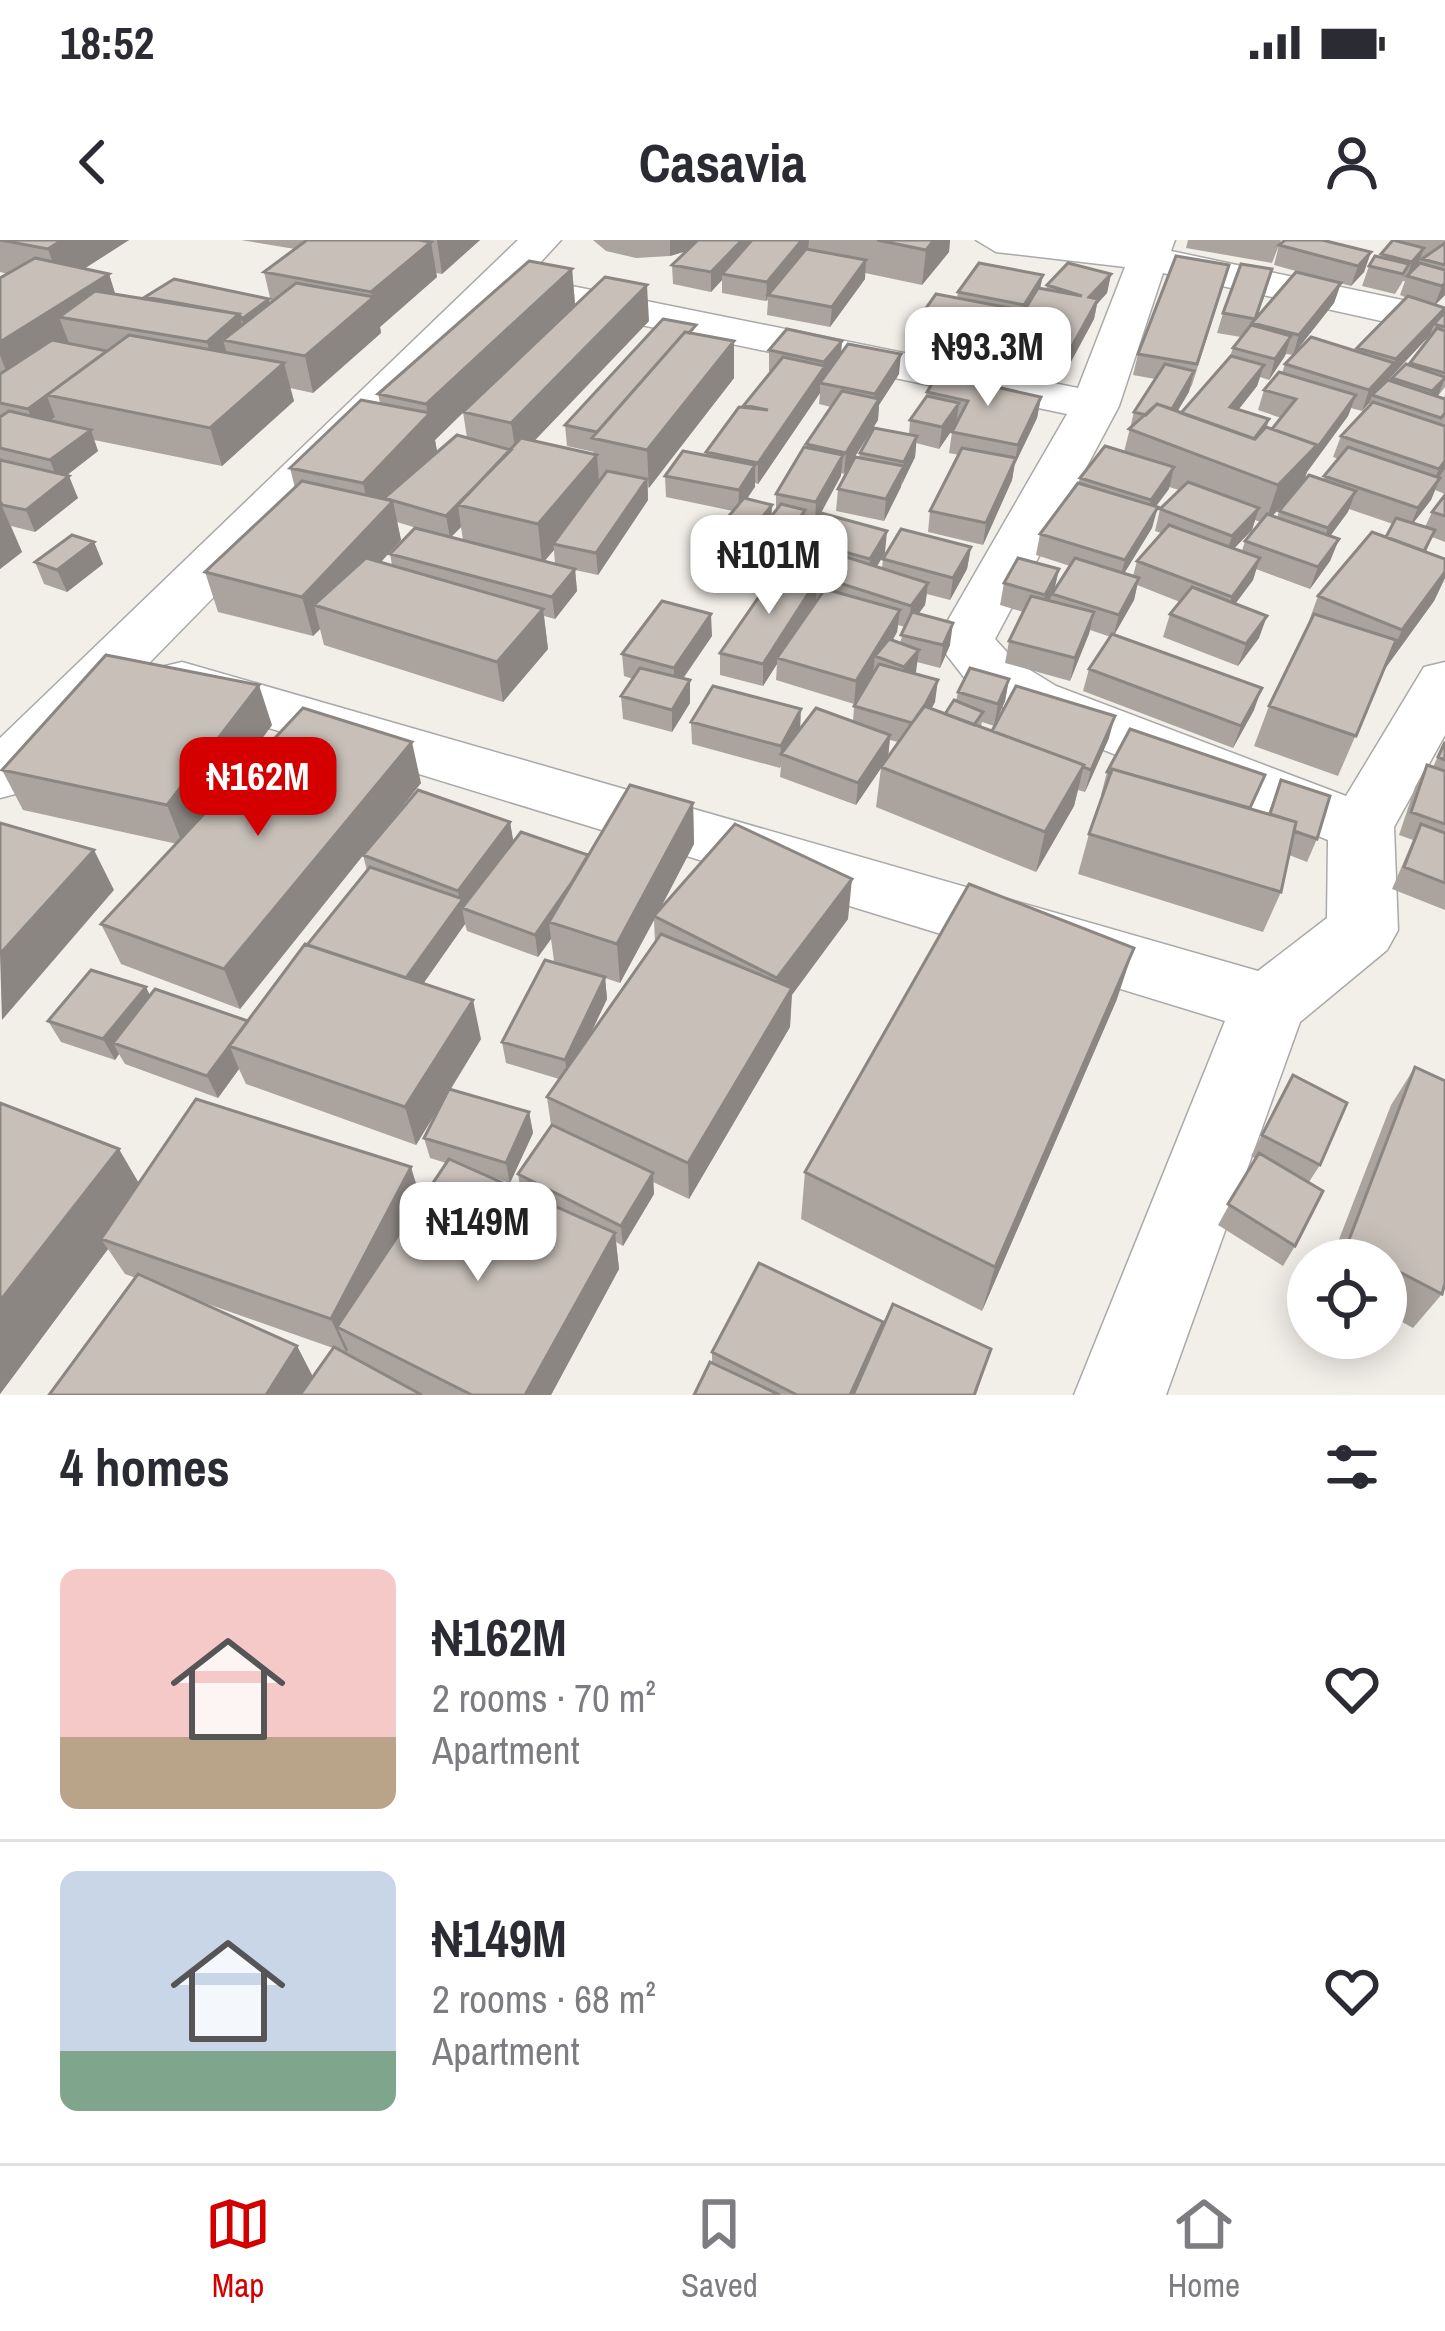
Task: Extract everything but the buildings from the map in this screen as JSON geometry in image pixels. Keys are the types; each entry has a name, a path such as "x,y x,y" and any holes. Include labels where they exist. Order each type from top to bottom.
{"street":[{"path":"0,776 541,240"},
{"path":"996,240 1150,248 1445,322"},
{"path":"1150,248 1095,406 965,641 994,675 1035,700 1361,827"},
{"path":"497,283 1095,406"},
{"path":"116,662 1269,1004"},
{"path":"1120,1395 1269,1004 1362,930 1361,827 1445,681"}]}
